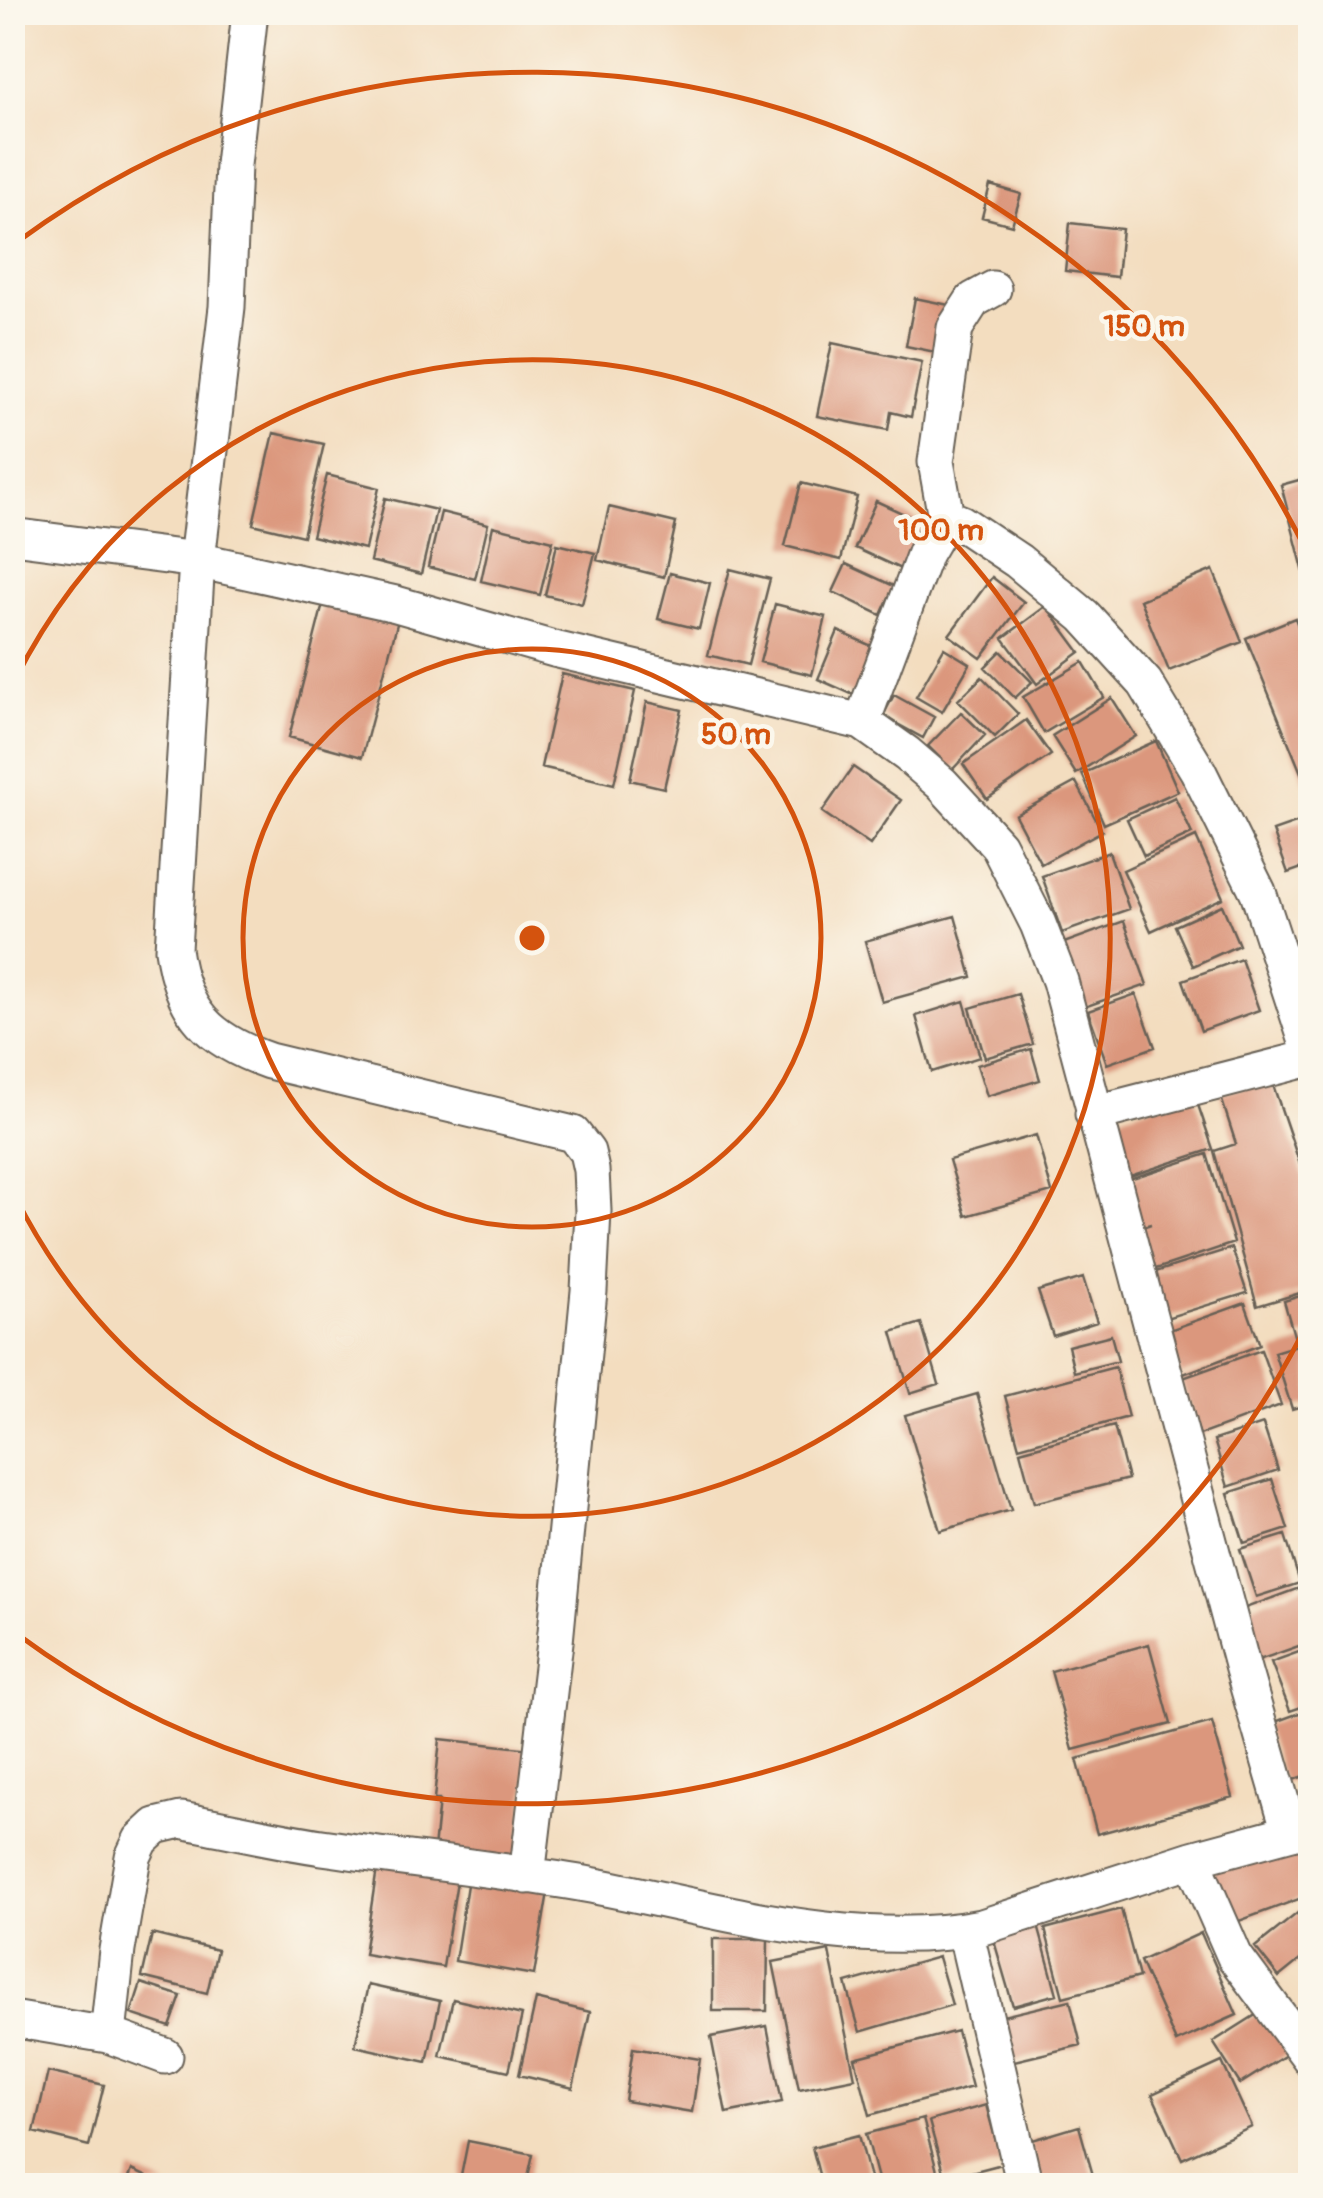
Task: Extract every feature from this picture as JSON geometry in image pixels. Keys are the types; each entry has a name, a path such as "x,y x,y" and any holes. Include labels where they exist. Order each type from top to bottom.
{"street":[{"path":"248,15 232,165 226,307 198,560 173,949 178,982 197,1017 212,1034 236,1050 572,1134 587,1152 594,1211 589,1291 556,1642 527,1876"},
{"path":"862,722 932,536 946,517 936,462 955,328 973,300 993,289"},
{"path":"946,517 962,523 1018,561 1084,616 1145,684 1198,771 1258,892 1310,1055 1094,1114"},
{"path":"12,536 198,560 396,604 608,662 862,722 942,784 998,845 1038,924 1060,981 1243,1670 1300,1829 965,1930 902,1936 784,1924 527,1876 317,1846 180,1820 166,1821 140,1840 134,1857 108,2035"},
{"path":"1192,1860 1235,1957 1310,2058"},
{"path":"965,1930 1025,2186"},
{"path":"12,2019 108,2035 166,2056"}],"building":[{"path":"990,185 1021,194 1012,225 982,217"},
{"path":"1070,223 1122,229 1117,277 1065,271"},
{"path":"915,298 949,305 940,353 906,346"},
{"path":"832,343 922,362 911,417 891,412 888,430 817,416"},
{"path":"274,433 324,444 303,536 253,524"},
{"path":"327,475 379,488 365,549 312,536"},
{"path":"1310,477 1310,592 1309,592 1281,485"},
{"path":"801,483 857,497 841,560 785,546"},
{"path":"385,498 436,510 421,574 370,561"},
{"path":"876,501 926,524 905,571 855,548"},
{"path":"609,507 676,523 664,577 597,560"},
{"path":"441,512 488,524 475,579 428,567"},
{"path":"493,526 553,541 540,595 481,581"},
{"path":"557,544 595,553 582,604 545,595"},
{"path":"846,564 894,586 881,615 833,592"},
{"path":"730,569 770,579 748,665 708,655"},
{"path":"1213,570 1242,642 1169,671 1140,600"},
{"path":"670,573 710,583 699,629 658,619"},
{"path":"992,577 1024,602 981,658 949,635"},
{"path":"324,600 398,620 362,757 289,737"},
{"path":"775,604 826,617 812,675 760,662"},
{"path":"1046,606 1080,652 1037,684 1003,638"},
{"path":"1295,618 1310,657 1310,795 1246,638"},
{"path":"838,631 885,652 865,700 818,679"},
{"path":"944,648 970,664 942,712 916,697"},
{"path":"1001,651 1032,682 1015,698 985,667"},
{"path":"1083,662 1104,697 1044,733 1023,697"},
{"path":"562,674 635,691 614,784 541,767"},
{"path":"982,677 1018,714 995,737 958,700"},
{"path":"894,695 934,717 923,738 883,716"},
{"path":"1112,698 1136,736 1076,774 1052,736"},
{"path":"647,702 682,710 664,788 630,780"},
{"path":"961,712 985,735 952,770 928,746"},
{"path":"1026,720 1051,755 987,799 963,764"},
{"path":"1156,741 1178,791 1104,824 1082,774"},
{"path":"853,767 901,800 870,845 822,812"},
{"path":"1076,782 1102,831 1041,864 1015,815"},
{"path":"1175,797 1192,834 1144,856 1127,819"},
{"path":"1310,818 1310,865 1288,873 1273,831"},
{"path":"1196,837 1223,898 1151,931 1123,870"},
{"path":"1109,852 1129,909 1062,933 1042,876"},
{"path":"1222,905 1239,945 1193,966 1175,926"},
{"path":"955,916 972,977 882,1002 865,941"},
{"path":"1124,921 1147,985 1076,1010 1053,947"},
{"path":"1241,959 1259,1010 1201,1031 1183,980"},
{"path":"1018,994 1033,1044 985,1058 970,1008"},
{"path":"1136,994 1155,1047 1107,1064 1088,1011"},
{"path":"964,1001 980,1057 932,1072 916,1016"},
{"path":"1031,1049 1040,1080 987,1096 977,1065"},
{"path":"1271,1079 1307,1185 1304,1186 1310,1207 1310,1290 1257,1306 1214,1151 1236,1144 1220,1094"},
{"path":"1194,1093 1213,1149 1124,1178 1105,1121"},
{"path":"1036,1135 1052,1192 966,1216 949,1160"},
{"path":"1207,1154 1234,1243 1150,1271 1136,1229 1151,1224 1138,1227 1123,1181"},
{"path":"1232,1248 1247,1293 1163,1319 1149,1274"},
{"path":"1083,1278 1097,1322 1053,1336 1038,1291"},
{"path":"1310,1293 1310,1335 1295,1339 1284,1301"},
{"path":"1245,1303 1260,1345 1181,1375 1164,1332"},
{"path":"921,1323 939,1384 910,1393 892,1332"},
{"path":"1111,1335 1118,1361 1074,1372 1068,1346"},
{"path":"1310,1341 1310,1404 1292,1409 1274,1352"},
{"path":"1261,1350 1281,1405 1200,1435 1180,1379"},
{"path":"1115,1367 1128,1417 1019,1447 1005,1396"},
{"path":"977,1394 1011,1510 940,1531 905,1415"},
{"path":"1263,1424 1278,1470 1228,1487 1214,1440"},
{"path":"1114,1426 1128,1479 1034,1503 1020,1451"},
{"path":"1272,1479 1288,1529 1244,1543 1228,1493"},
{"path":"1285,1535 1300,1583 1256,1597 1240,1549"},
{"path":"1310,1584 1310,1642 1259,1660 1240,1610"},
{"path":"1149,1644 1171,1724 1073,1750 1051,1671"},
{"path":"1310,1648 1310,1704 1290,1711 1271,1662"},
{"path":"1310,1709 1310,1774 1285,1783 1264,1726"},
{"path":"1212,1722 1233,1797 1097,1834 1077,1759"},
{"path":"440,1739 531,1749 517,1868 433,1859"},
{"path":"1297,1837 1310,1873 1310,1895 1231,1924 1211,1869"},
{"path":"378,1862 458,1875 443,1967 364,1954"},
{"path":"469,1872 549,1886 534,1975 455,1961"},
{"path":"1310,1903 1310,1952 1279,1977 1255,1947"},
{"path":"1121,1909 1139,1977 1063,1997 1045,1929"},
{"path":"1037,1922 1057,1994 1013,2006 992,1934"},
{"path":"1201,1933 1237,2015 1176,2042 1140,1961"},
{"path":"152,1934 217,1950 207,1993 142,1977"},
{"path":"713,1939 768,1939 767,2011 713,2011"},
{"path":"829,1951 855,2078 799,2089 773,1962"},
{"path":"938,1957 952,2005 860,2032 846,1983"},
{"path":"141,1983 181,1996 170,2027 131,2014"},
{"path":"368,1985 440,2001 427,2062 355,2046"},
{"path":"453,1999 522,2015 509,2071 440,2056"},
{"path":"536,1999 590,2012 573,2088 519,2075"},
{"path":"1070,2000 1081,2045 1010,2062 999,2017"},
{"path":"1262,2011 1289,2053 1240,2084 1213,2042"},
{"path":"767,2026 782,2102 726,2113 711,2037"},
{"path":"957,2031 972,2087 870,2115 855,2058"},
{"path":"633,2048 700,2059 692,2112 625,2101"},
{"path":"1222,2062 1252,2127 1182,2159 1152,2094"},
{"path":"48,2072 104,2085 89,2146 34,2132"},
{"path":"986,2105 1002,2164 945,2179 929,2121"},
{"path":"923,2119 941,2186 880,2186 866,2134"},
{"path":"1079,2126 1096,2186 1042,2186 1029,2141"},
{"path":"859,2135 872,2186 822,2186 812,2147"},
{"path":"468,2141 533,2154 526,2186 459,2186"},
{"path":"132,2170 167,2186 126,2186"}]}
